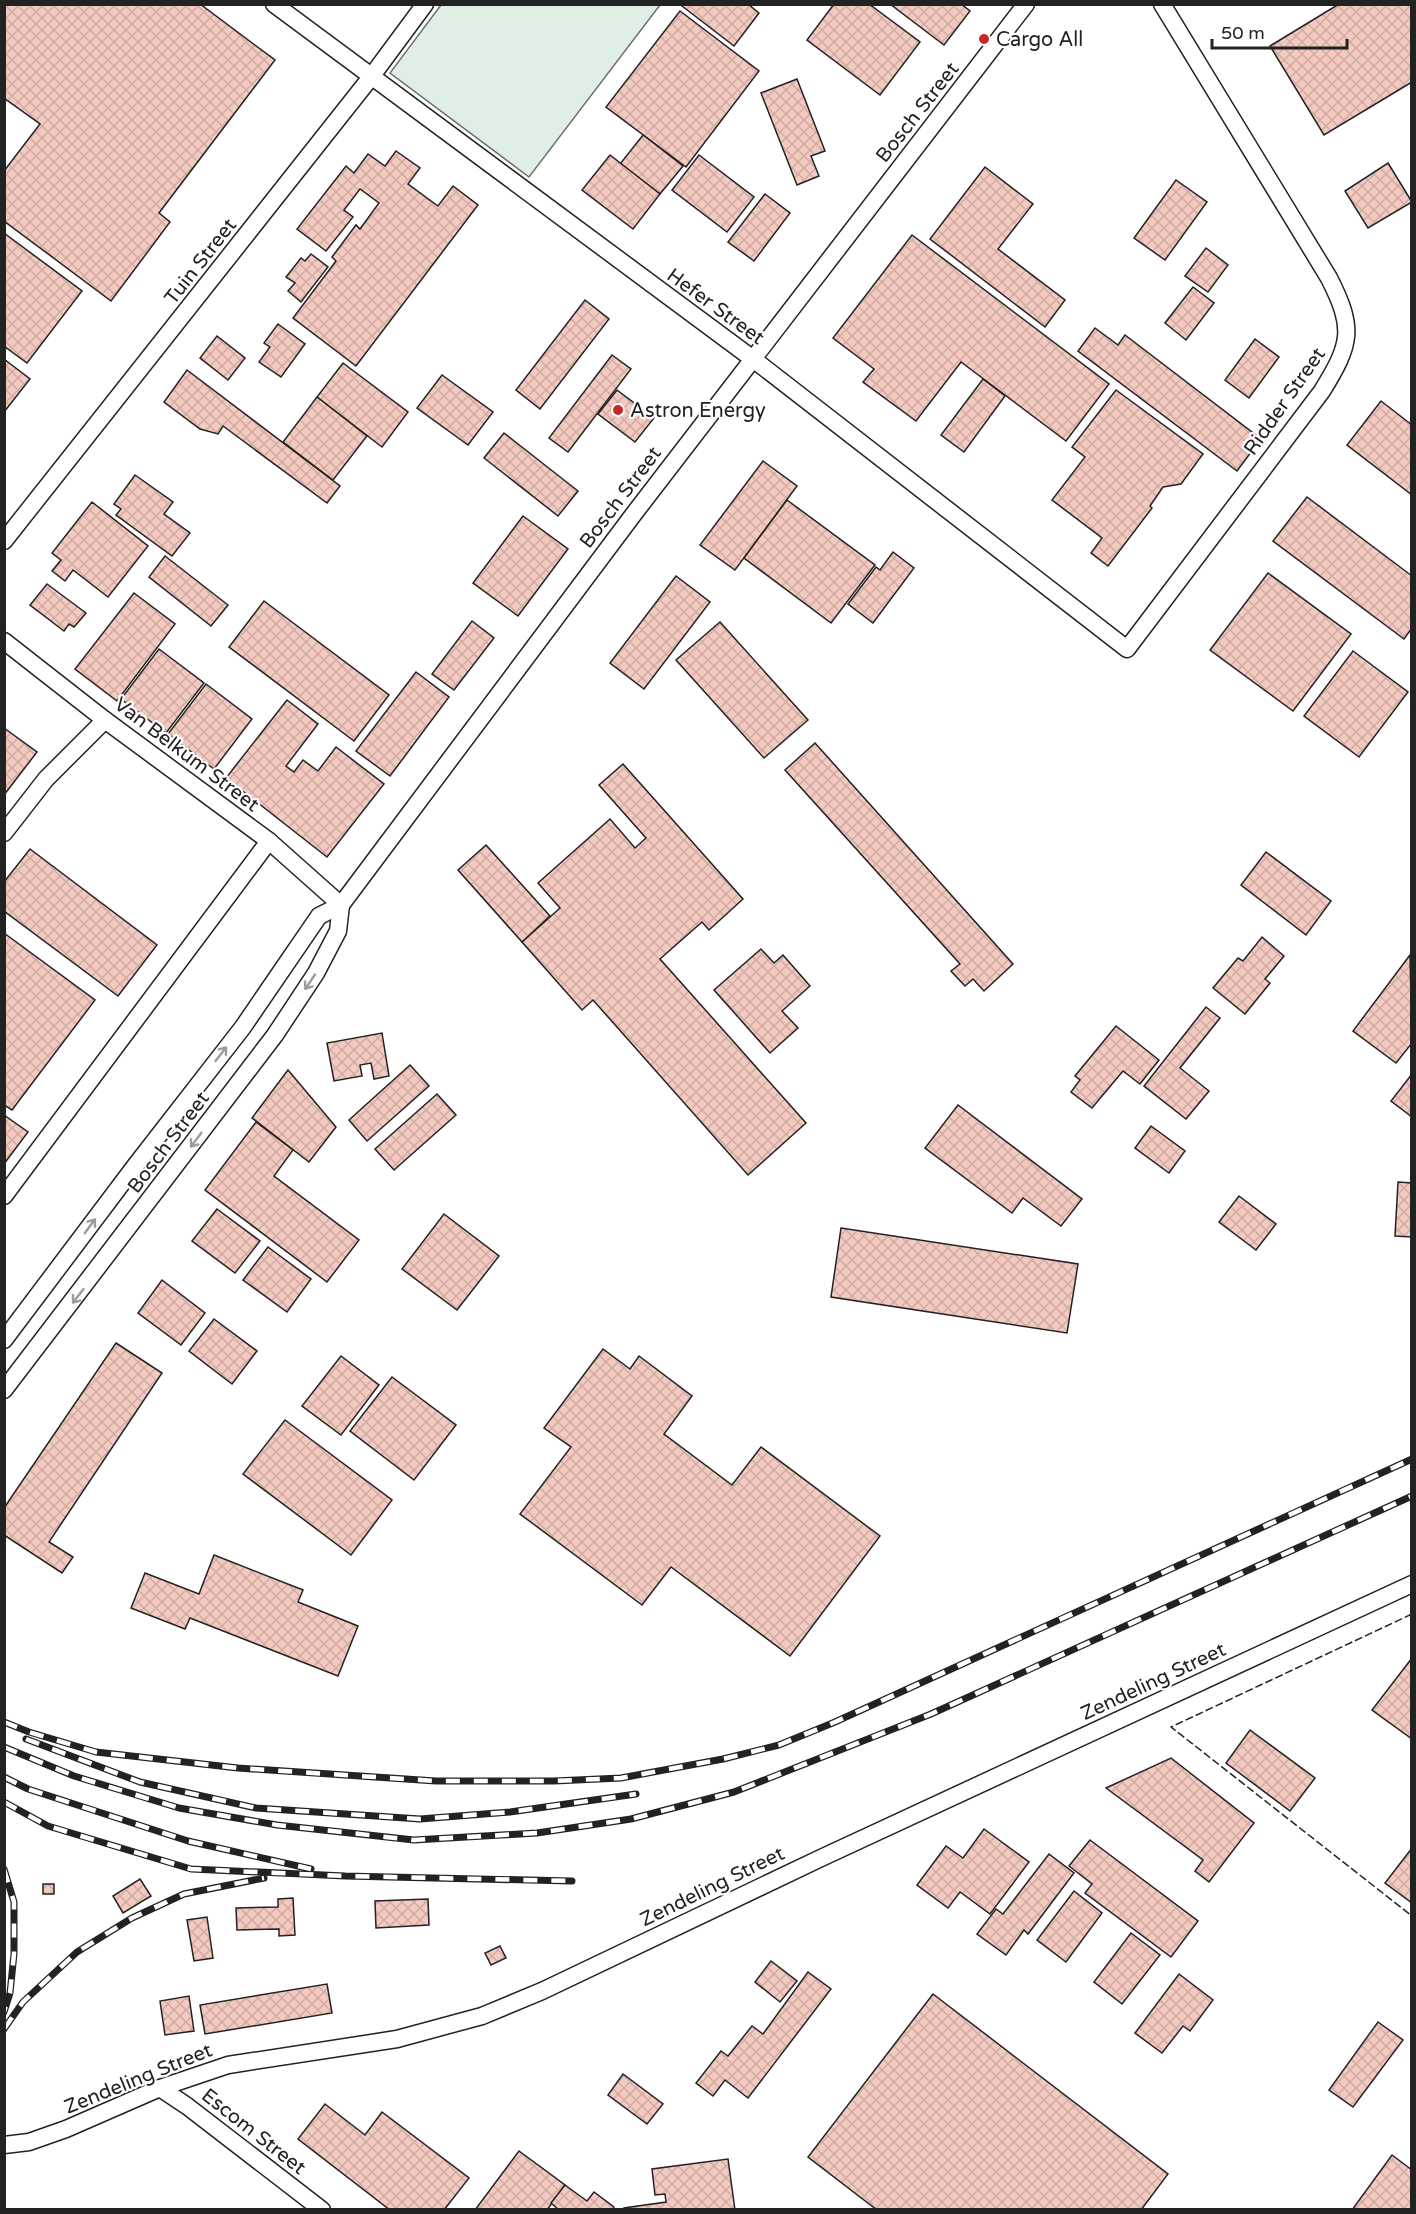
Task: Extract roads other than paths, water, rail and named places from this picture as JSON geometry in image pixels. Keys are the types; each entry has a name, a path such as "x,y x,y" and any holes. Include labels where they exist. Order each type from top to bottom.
{"street":[{"name":"Hefer Street","path":"274,4 753,359 1127,649"},
{"name":"Tuin Street","path":"4,541 371,77 425,4"},
{"name":"Bosch Street","path":"4,1340 243,1027 320,916 341,905 626,524 1026,4"},
{"name":"Ridder Street","path":"1127,649 1322,391 1344,352 1347,335 1341,300 1329,278 1162,4"},
{"name":"Van Belkum Street","path":"4,641 105,720 269,841 341,905"},
{"path":"4,833 46,779 105,720"},
{"path":"4,1196 269,841"},
{"name":"Bosch Street","path":"4,1390 275,1035 316,973 338,931 341,905"},
{"name":"Zendeling Street","path":"4,2145 29,2142 66,2129 160,2088 228,2065 398,2039 482,2016 542,1991 843,1848 1412,1584"},
{"name":"Escom Street","path":"160,2088 187,2106 322,2210"}],"railway":[{"path":"4,1722 96,1752 238,1768 436,1781 554,1781 621,1778 723,1759 779,1745 835,1722 1412,1459"},
{"path":"4,1747 74,1776 179,1808 277,1825 414,1840 537,1833 631,1819 734,1792 931,1714 1412,1496"},
{"path":"26,1739 140,1782 256,1808 420,1819 510,1812 636,1794"},
{"path":"4,1777 28,1789 188,1841 311,1869"},
{"path":"4,1802 48,1826 191,1869 345,1876 572,1881"},
{"path":"4,1869 14,1902 14,1954 10,1993 4,2012"},
{"path":"4,2029 23,2002 77,1952 132,1918 184,1894 264,1878"}],"place":[{"name":"Cargo All","path":"984,39"},
{"name":"Astron Energy","path":"618,410"}]}
